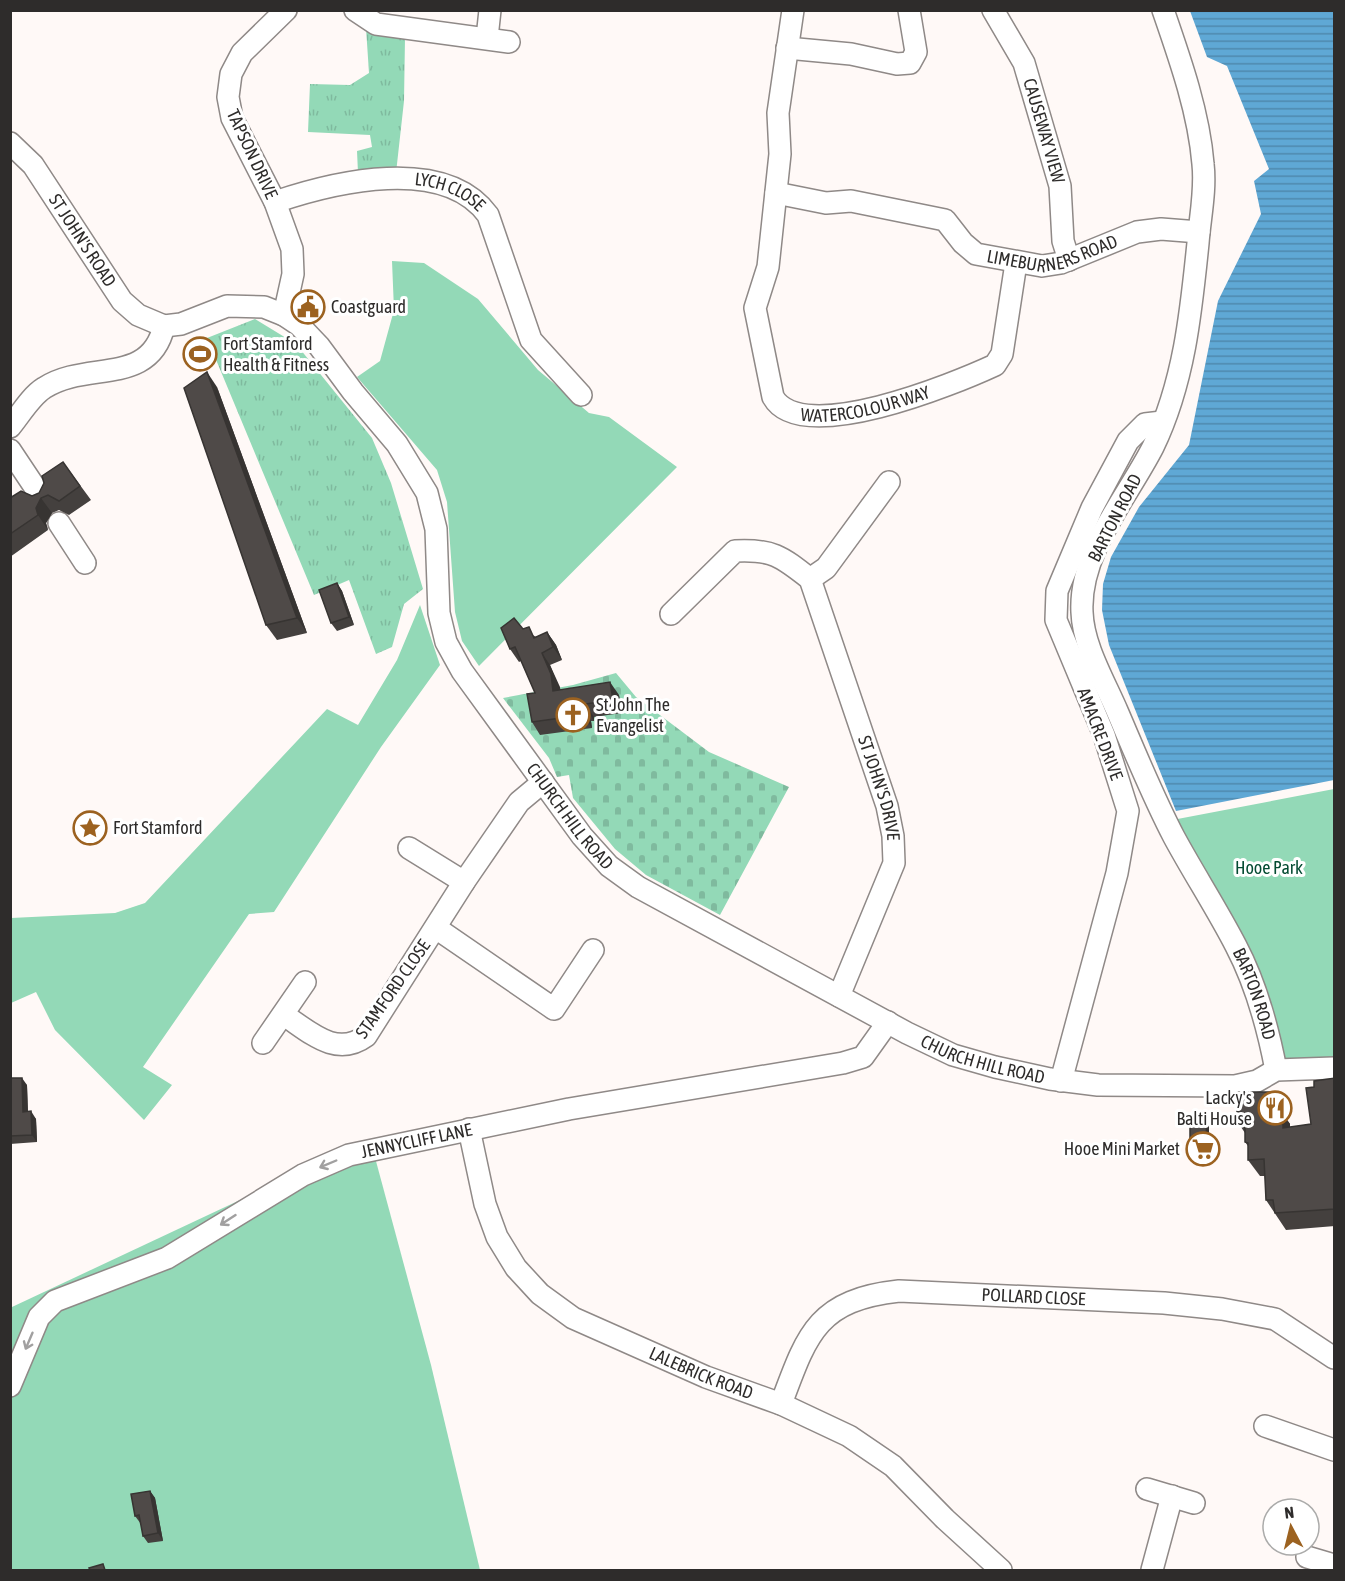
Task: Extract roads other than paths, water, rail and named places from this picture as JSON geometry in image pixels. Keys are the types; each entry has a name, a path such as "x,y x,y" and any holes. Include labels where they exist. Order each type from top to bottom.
{"street":[{"name":"TAPSON DRIVE","path":"284,315 293,274 292,249 275,202 232,118 228,97 231,74 242,53 286,10"},
{"path":"356,10 376,24 509,42"},
{"path":"488,38 490,10"},
{"name":"WATERCOLOUR WAY","path":"793,10 778,114 780,154 768,267 756,297 755,308 774,397 779,408 792,414 849,415 995,365 1002,354 1016,263"},
{"path":"788,48 851,54 897,64 910,63 916,52 909,10"},
{"name":"CAUSEWAY VIEW","path":"993,10 1024,63 1060,186 1064,241 1069,260"},
{"name":"BARTON ROAD","path":"1163,10 1191,103 1203,164 1199,232 1188,336 1154,446 1100,542 1090,565 1082,596 1083,626 1094,657 1170,829 1238,948 1258,1000 1276,1070"},
{"name":"ST JOHN'S ROAD","path":"10,143 33,165 122,301 138,315 164,326"},
{"name":"LYCH CLOSE","path":"275,202 319,187 372,179 424,180 457,189 477,200 488,215 531,340 581,395"},
{"name":"LIMEBURNERS ROAD","path":"776,194 826,203 852,201 945,220 963,243 976,254 1042,266 1069,260 1137,232 1161,229 1199,232"},
{"name":"CHURCH HILL ROAD","path":"164,326 181,324 227,306 264,307 284,315 318,346 411,463 427,493 435,529 439,613 446,642 462,671 582,836 609,866 638,887 953,1055 1061,1081 1098,1085 1235,1086 1257,1080 1276,1070"},
{"path":"10,427 42,388 91,371 141,363 156,349 164,326"},
{"name":"AMACRE DRIVE","path":"1061,1081 1117,873 1128,811 1104,735 1056,620 1057,591 1092,508 1128,441 1145,424 1162,423"},
{"path":"10,450 42,498"},
{"path":"671,614 735,551 761,550 787,560 810,579 826,568 889,482"},
{"path":"59,523 85,562"},
{"name":"ST JOHN'S DRIVE","path":"810,579 887,806 894,863 839,996"},
{"name":"STAMFORD CLOSE","path":"284,1015 325,1042 339,1046 356,1044 366,1036 464,882 519,802 543,782"},
{"path":"409,848 464,882"},
{"name":"STAMFORD CLOSE","path":"436,928 554,1009 593,950"},
{"path":"263,1043 305,982"},
{"name":"JENNYCLIFF LANE","path":"10,1386 39,1317 55,1301 167,1258 303,1174 349,1155 382,1150 469,1129 569,1109 843,1064 863,1057 888,1022"},
{"path":"1276,1070 1335,1068"},
{"name":"LALEBRICK ROAD","path":"469,1129 485,1204 497,1237 516,1268 540,1294 573,1318 706,1377 781,1404 849,1436 893,1466 945,1519 1001,1570"},
{"name":"POLLARD CLOSE","path":"781,1404 803,1344 819,1323 840,1307 868,1294 899,1291 1164,1303 1222,1309 1275,1319 1335,1358"},
{"path":"1265,1426 1335,1450"},
{"path":"1147,1489 1194,1503"},
{"path":"1152,1570 1172,1496"},
{"path":"1307,1557 1335,1565"}],"water":[{"path":"1190,11 1334,11 1334,780 1176,811 1109,645 1102,610 1103,584 1111,557 1139,507 1189,445 1218,301 1261,214 1254,181 1269,169 1227,66 1207,57"}],"place":[{"name":"Coastguard","path":"308,307"},
{"name":"Fort Stamford Health & Fitness","path":"200,354"},
{"name":"St John The Evangelist","path":"573,715"},
{"name":"Fort Stamford","path":"90,828"},
{"name":"Lacky's Balti House","path":"1275,1108"},
{"name":"Hooe Mini Market","path":"1203,1149"}],"park label":[{"name":"Hooe Park","path":"1269,868"}]}
